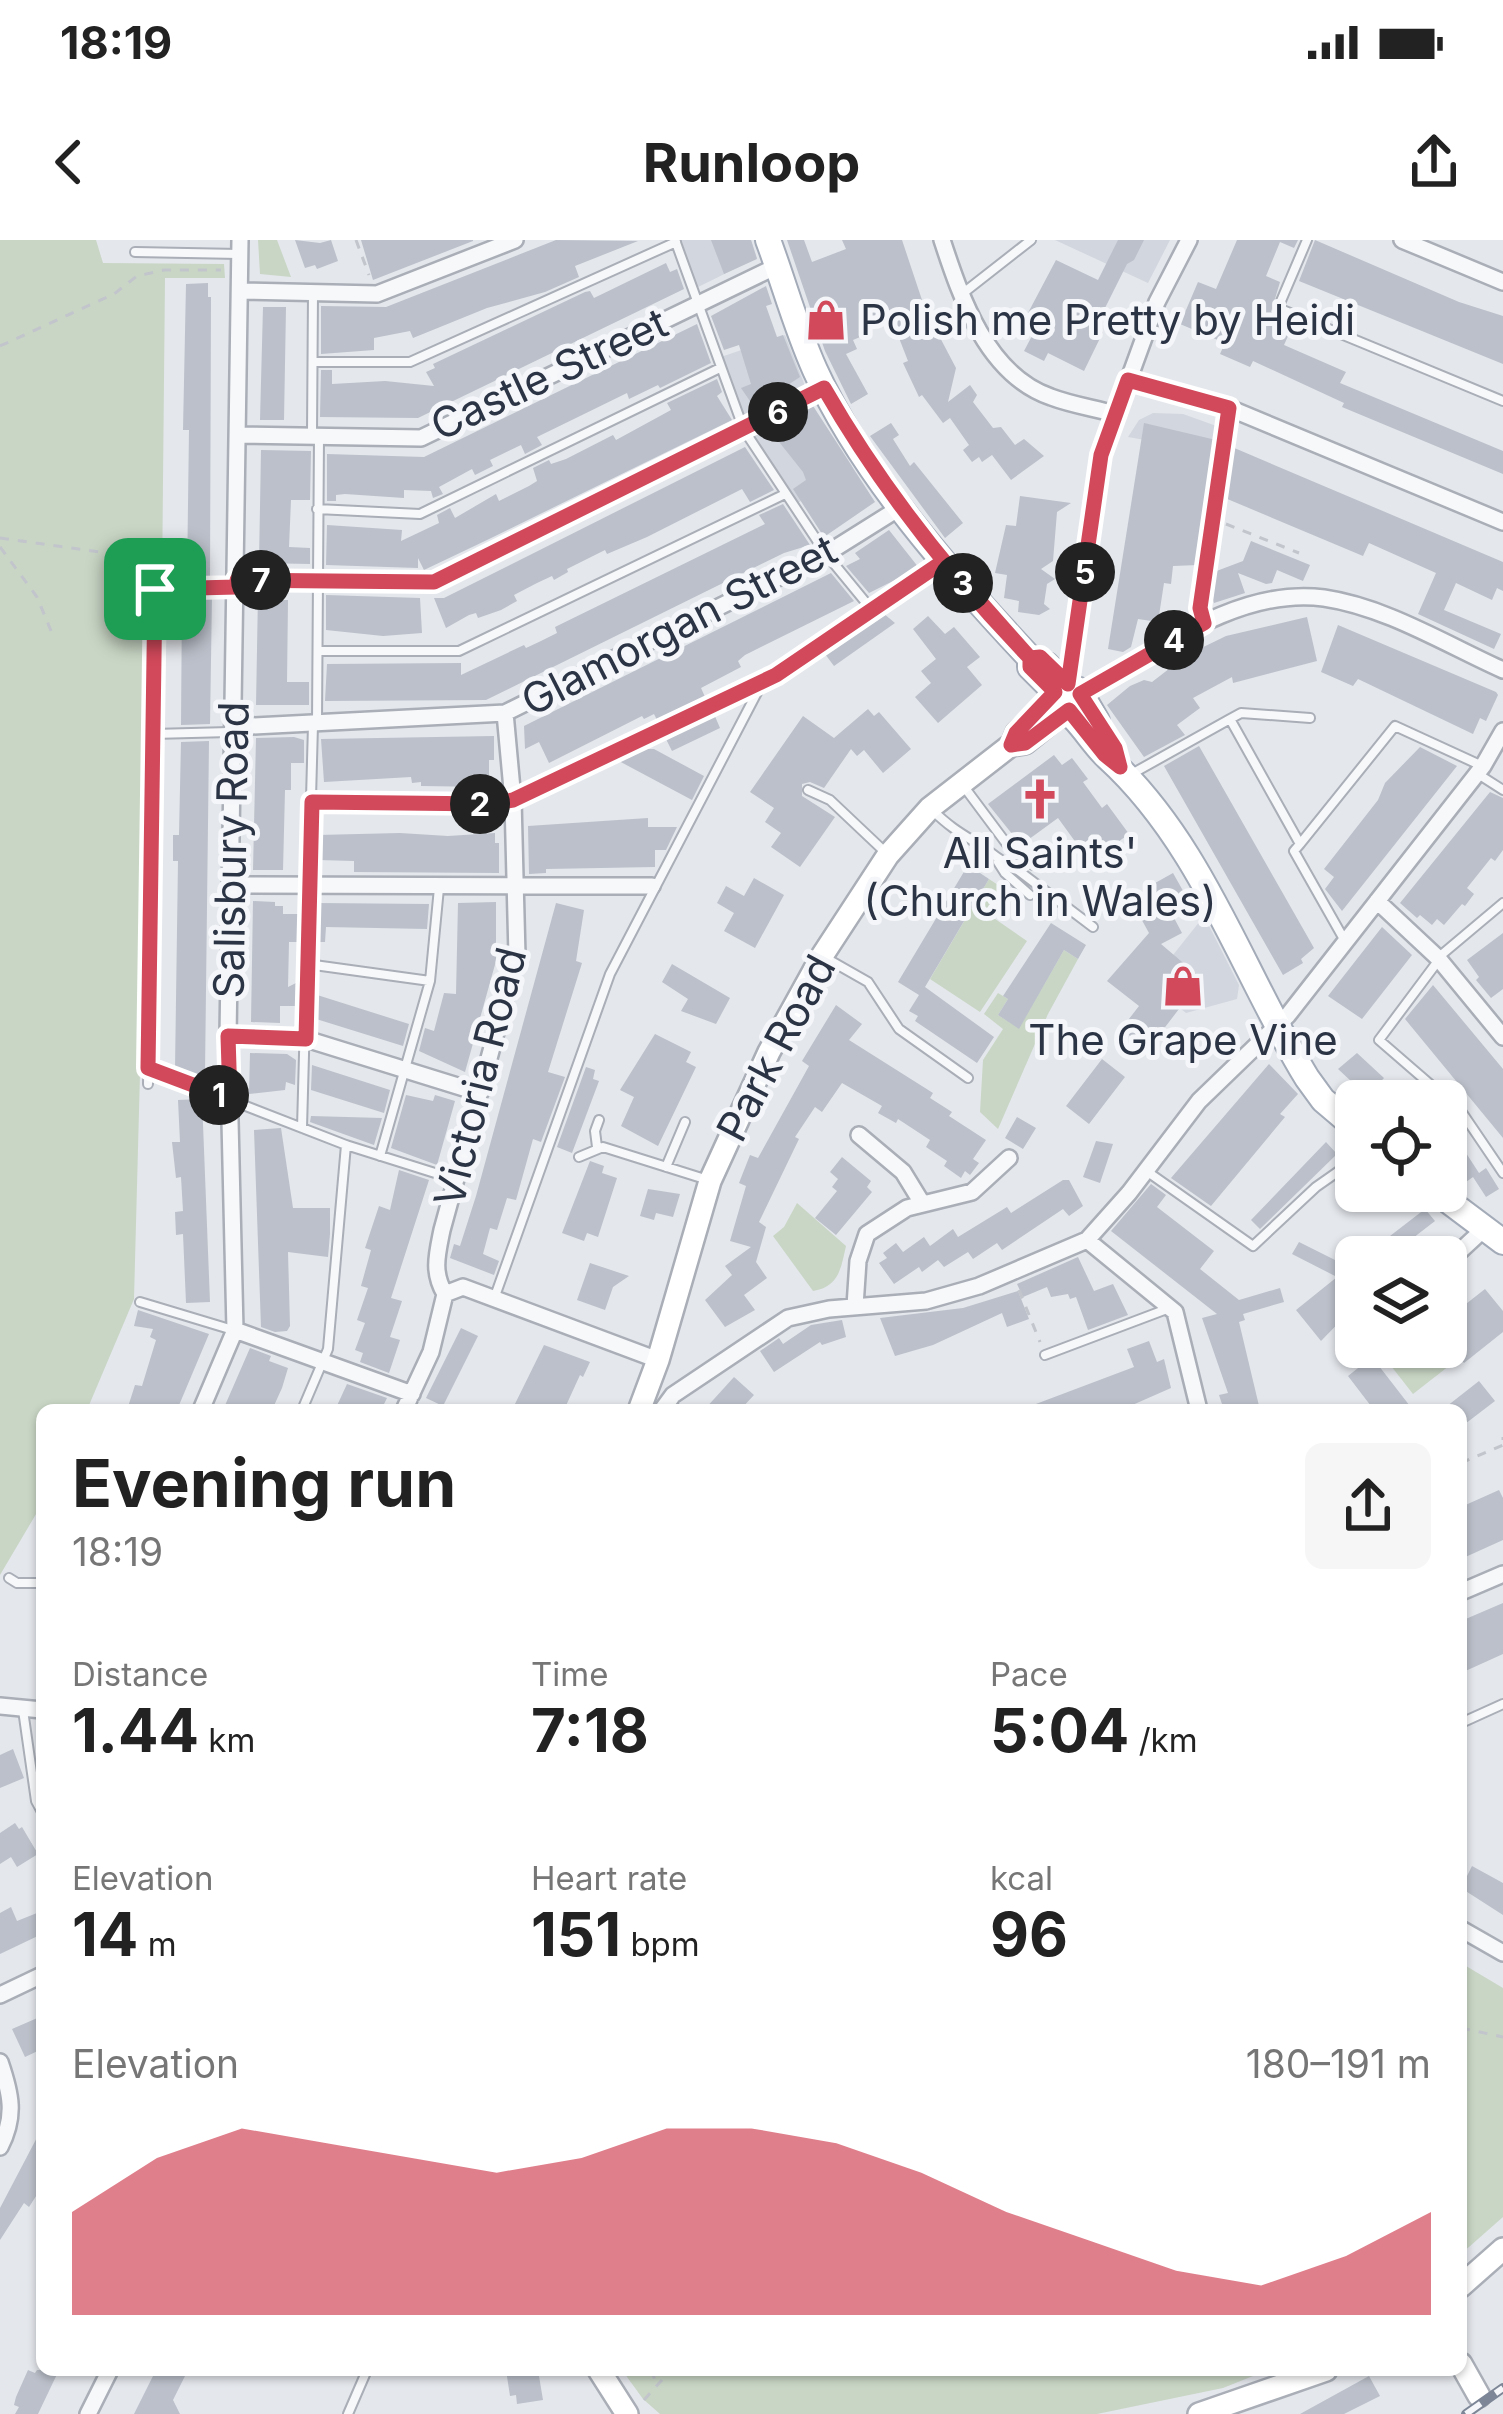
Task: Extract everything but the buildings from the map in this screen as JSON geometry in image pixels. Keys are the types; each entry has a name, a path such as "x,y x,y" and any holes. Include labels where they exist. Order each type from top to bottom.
{"main road":[{"path":"768,240 842,423 944,561 1030,658 1040,657 1067,696 1115,748 1124,772 1199,874 1315,1090 1335,1108"},
{"path":"1464,1212 1498,1237"}],"street":[{"path":"241,291 376,294 515,240"},
{"path":"942,240 961,295 990,347 1013,373 1047,397 1115,414"},
{"path":"1067,696 1101,455 1157,302 1190,240"},
{"path":"1402,240 1503,282"},
{"name":"Salisbury Road","path":"235,1330 228,1036 240,247"},
{"name":"Castle Street","path":"238,435 421,438 777,266"},
{"path":"1128,380 1229,408 1503,522"},
{"path":"237,584 434,582 824,388"},
{"name":"Glamorgan Street","path":"233,730 505,712 826,554 901,508"},
{"path":"1067,696 1204,623 1259,604 1320,598 1371,611 1503,670"},
{"name":"Park Road","path":"647,1404 710,1181 759,1072 822,956 888,855 930,808 1011,745 1025,743 1067,696"},
{"name":"Victoria Road","path":"408,1402 431,1352 445,1294 436,1279 435,1263 517,956 513,800 505,712"},
{"path":"656,1404 788,1318 811,1311 926,1301 1012,1273 1087,1240 1198,1101 1288,1015 1480,769 1503,731"},
{"path":"232,885 652,886"},
{"path":"1377,901 1497,1018 1503,1037"},
{"path":"228,1036 306,1039 480,1093"},
{"path":"859,1135 903,1172 922,1203"},
{"path":"854,1306 858,1261 867,1234 893,1215 922,1203 972,1192 1009,1158"},
{"path":"1467,1249 1498,1237"},
{"path":"1087,1240 1170,1307 1197,1404"},
{"path":"445,1294 463,1287 658,1360"},
{"path":"204,1404 235,1330 322,1362 408,1402"},
{"path":"1467,1590 1502,1578"},
{"path":"0,1706 36,1710"},
{"path":"1467,1932 1503,1953"},
{"path":"0,1995 36,1979"},
{"path":"0,2062 12,2111 10,2129 0,2147"},
{"path":"1467,2281 1503,2249"},
{"path":"1467,2375 1479,2396"},
{"path":"88,2414 107,2376"},
{"path":"603,2376 633,2410"},
{"path":"1199,2414 1309,2376"}],"lane":[{"path":"961,295 1031,240"},
{"path":"1307,240 1278,308 1503,401"},
{"path":"314,362 410,362 675,241 744,430 826,554 872,610"},
{"path":"135,252 240,247"},
{"path":"302,1128 318,651 313,292"},
{"path":"317,509 420,514 721,368"},
{"path":"1204,623 1200,608 1229,408"},
{"path":"318,651 459,651 784,494"},
{"path":"312,802 489,804 513,800 762,681 944,561"},
{"path":"148,1084 155,589 237,584"},
{"path":"494,1299 610,974 762,681"},
{"path":"1124,772 1240,713 1310,718"},
{"path":"1230,718 1300,844"},
{"path":"1345,941 1294,851 1395,726 1480,769 1503,790"},
{"path":"153,734 233,730"},
{"path":"961,782 1009,847 1033,865"},
{"path":"808,790 830,800 888,855"},
{"path":"930,808 964,839 1011,865 1093,928"},
{"path":"998,860 1005,873 1030,895"},
{"path":"380,1156 430,981 439,888"},
{"path":"1503,903 1438,959 1379,1040 1461,1112 1503,1173"},
{"path":"822,956 868,982 898,1029 968,1078"},
{"path":"307,964 430,981"},
{"path":"148,1068 346,1145 456,1179"},
{"path":"597,1147 599,1120"},
{"path":"666,1167 686,1122"},
{"path":"304,1404 328,1349 346,1145"},
{"path":"579,1157 597,1147 710,1181"},
{"path":"1144,1169 1253,1246 1335,1175"},
{"path":"140,1302 235,1330"},
{"path":"1045,1355 1170,1307"},
{"path":"9,1578 36,1583"},
{"path":"1467,1720 1503,1704"},
{"path":"23,1710 36,1801"},
{"path":"348,2414 364,2376"}],"path":[{"path":"356,240 376,294"},
{"path":"0,346 114,294 137,276 164,271 241,272"},
{"path":"1213,519 1299,553"},
{"path":"0,538 115,554 155,589"},
{"path":"0,547 37,597 54,638"},
{"path":"1012,1273 1045,1355"},
{"path":"1467,1459 1503,1441"},
{"path":"1467,2029 1503,2037"},
{"path":"654,2376 656,2386"},
{"path":"633,2410 665,2376"}],"shaded area":[{"path":"678,240 751,240 757,258 696,288"},
{"path":"1055,240 1170,240 1148,283"},
{"path":"785,335 813,406 852,466 795,505 747,428 721,357"},
{"path":"1153,413 1183,414 1222,428 1218,453 1128,437 1139,420"},
{"path":"1204,916 1239,985 1237,999 1186,1013 1150,984"}],"green space":[{"path":"0,240 96,240 103,263 224,264 225,278 165,278 162,585 153,586 134,1299 90,1404 36,1404 36,1514 0,1575"},
{"path":"258,240 277,240 291,277 260,274"},
{"path":"989,879 1001,887 985,912 1027,941 980,1012 930,979"},
{"path":"1064,950 1078,959 1048,1014 998,1129 980,1112 983,1060 1003,1029 984,1014 998,993 1008,999 998,1015 1019,1028"},
{"path":"797,1203 846,1246 834,1281 822,1289 813,1291 773,1236 784,1227"},
{"path":"1393,1368 1446,1368 1413,1394"},
{"path":"1467,1967 1503,1988 1503,2217 1467,2249"},
{"path":"626,2376 1253,2376 1223,2388 1097,2414 660,2414"}],"railway":[{"path":"1466,2414 1503,2388"}],"place":[{"name":"Polish me Pretty by Heidi","path":"826,320"},
{"name":"All Saints' (Church in Wales)","path":"1040,799"},
{"name":"The Grape Vine","path":"1183,986"}],"route":[{"path":"155,589 148,1068 230,1099 228,1036 306,1039 312,802 489,804 513,800 776,675 944,561 1055,692 1016,733 1011,745 1025,743 1067,709 1120,767 1115,748 1080,694 1204,623 1200,608 1229,408 1128,380 1101,455 1068,684 1040,657 1030,658 944,561 877,474 824,388 434,582 237,580 237,587 155,589"}]}
